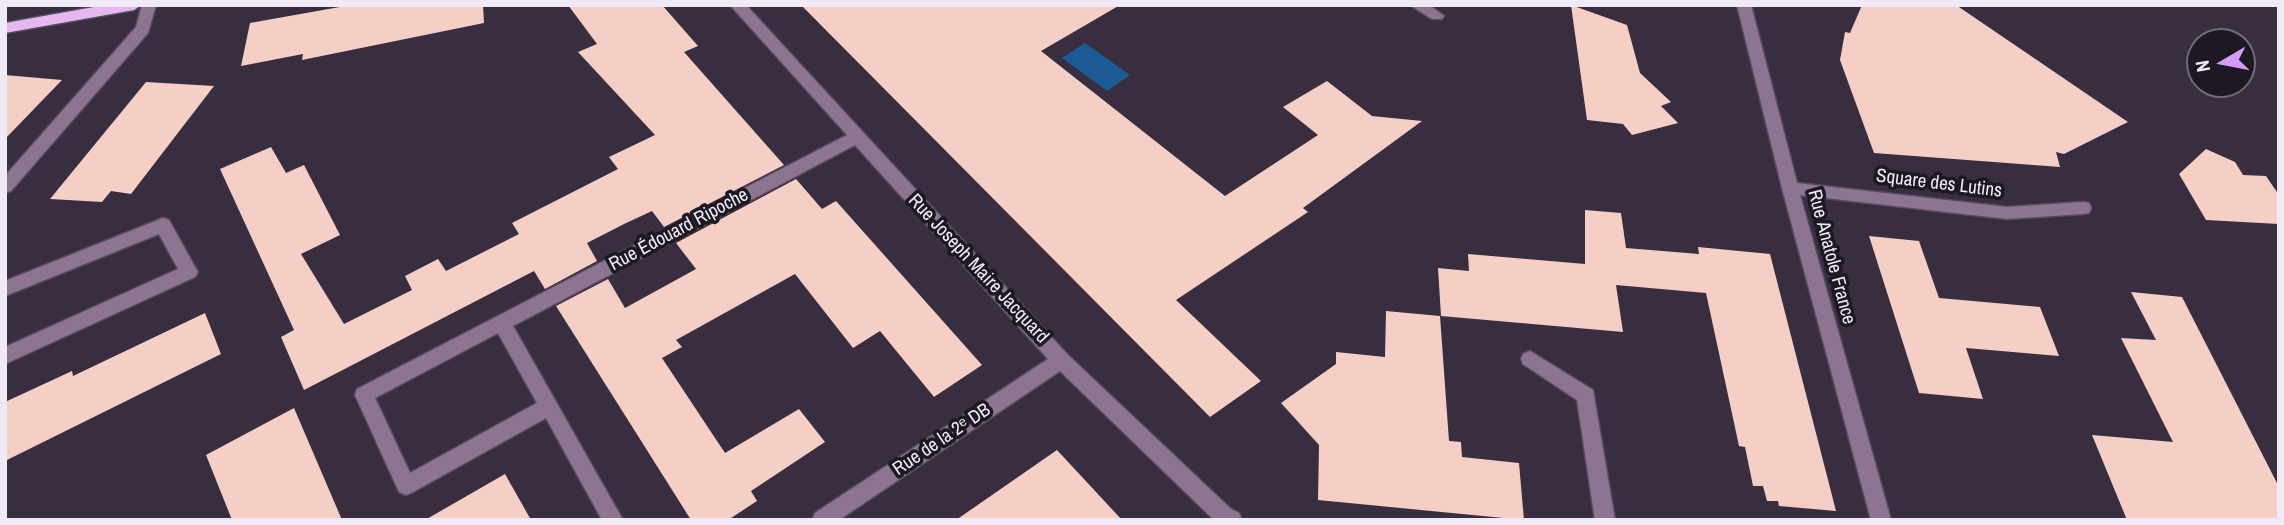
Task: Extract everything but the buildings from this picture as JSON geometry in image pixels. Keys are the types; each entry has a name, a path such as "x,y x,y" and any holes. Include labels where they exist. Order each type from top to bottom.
{"main road":[{"path":"5,28 134,5"}],"street":[{"path":"5,187 143,30 149,5"},
{"name":"Rue Joseph Maire Jacquard","path":"737,5 1061,360 1224,516 1232,520"},
{"path":"1417,5 1437,16"},
{"name":"Rue Anatole France","path":"1744,5 1790,188 1881,520"},
{"name":"Rue Édouard Ripoche","path":"550,405 407,486 364,395 857,137"},
{"name":"Square des Lutins","path":"1790,188 2007,213 2083,208"},
{"path":"5,289 163,225 189,272 5,356"},
{"path":"502,323 614,520"},
{"path":"1530,359 1586,396 1605,520"},
{"name":"Rue de la 2ᵉ DB","path":"822,520 1061,360"}],"water":[{"path":"1085,43 1130,75 1107,91 1062,58"}]}
